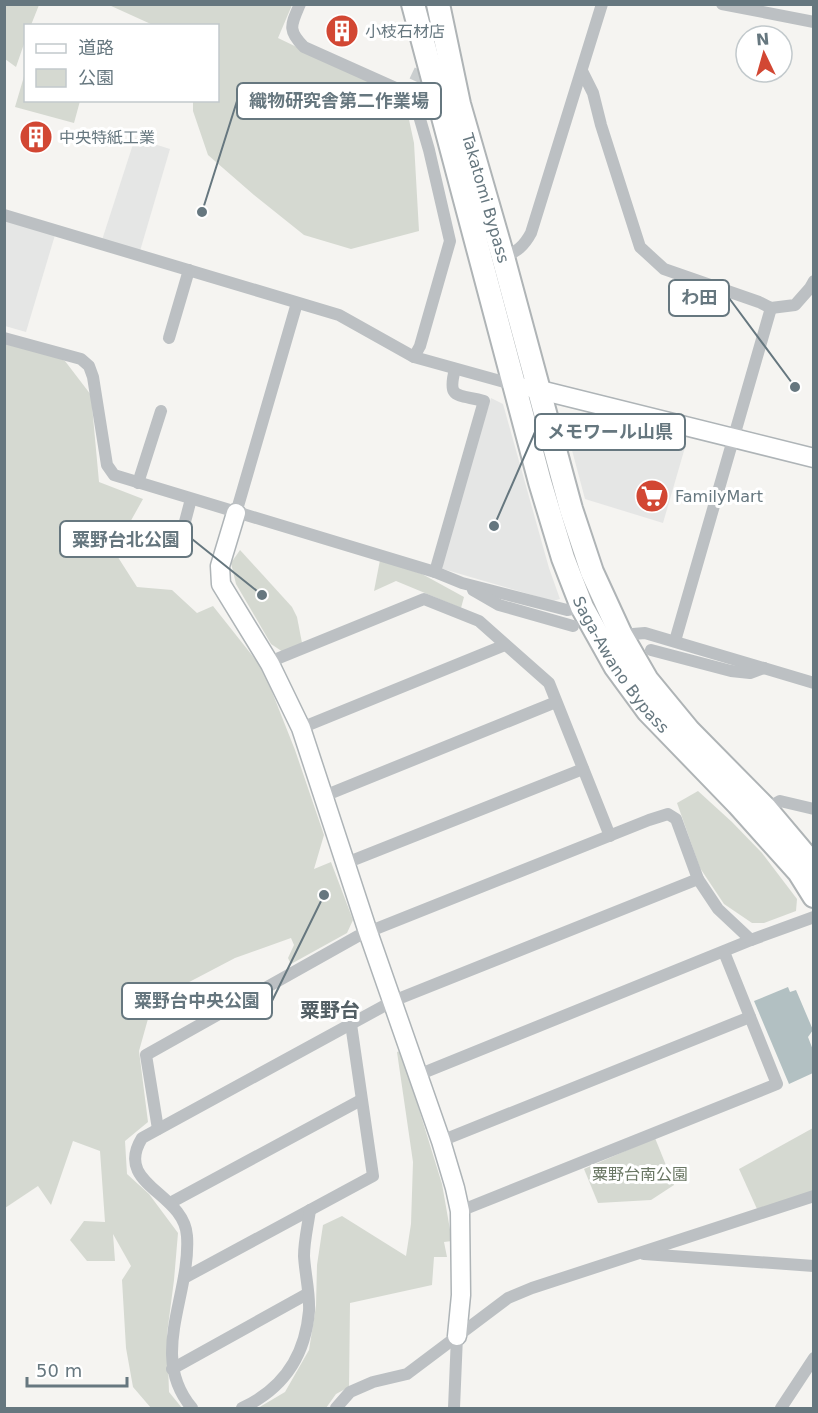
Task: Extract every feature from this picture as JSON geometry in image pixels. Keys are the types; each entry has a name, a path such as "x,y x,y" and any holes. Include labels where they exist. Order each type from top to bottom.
{"highway":[{"name":"Takatomi Bypass","path":"413,4 514,385"},
{"name":"Takatomi Bypass","path":"438,4 459,104 538,389"},
{"name":"Saga-Awano Bypass","path":"514,385 578,616 648,711 738,804 799,872 813,896"},
{"name":"Saga-Awano Bypass","path":"538,389 571,509 589,561 621,635 647,680 689,731 766,809 813,866"}],"street":[{"path":"300,4 291,24 293,36 304,47 409,94 415,102 429,150 450,241 420,346 414,357"},
{"path":"503,257 516,252 525,244 531,233 602,4"},
{"path":"722,4 813,22"},
{"path":"582,71 593,93 640,247 664,270 771,308 795,305 813,281"},
{"path":"409,94 415,81"},
{"path":"4,214 339,315 414,357 514,385 538,389 813,458"},
{"path":"169,338 189,270"},
{"path":"297,303 220,566 221,584 270,664 301,728 368,932 441,1141 460,1211 461,1295 454,1408"},
{"path":"675,641 771,308"},
{"path":"4,338 81,359 89,366 93,377 106,465 114,475 435,572 462,583 567,610 578,616"},
{"path":"435,572 484,402 452,391 450,387 455,369"},
{"path":"138,483 161,411"},
{"path":"177,552 191,499"},
{"path":"462,583 499,605 578,616"},
{"path":"270,664 279,658 424,599 479,621 549,683 610,836"},
{"path":"621,635 645,633 813,683"},
{"path":"301,728 505,645"},
{"path":"651,650 731,671 750,673 764,668"},
{"path":"324,796 556,702"},
{"path":"346,863 583,769"},
{"path":"766,809 780,801 813,809"},
{"path":"158,1130 146,1055 368,932 649,820 668,814 676,819 698,879 718,909 751,940"},
{"path":"192,1408 177,1386 172,1369 171,1346 183,1278 187,1235 182,1216 135,1168 135,1149 142,1138 393,1001 698,879"},
{"path":"418,1075 813,917"},
{"path":"460,1211 777,1084 724,952"},
{"path":"441,1141 750,1017"},
{"path":"183,1278 373,1176 351,1024"},
{"path":"170,1203 361,1100"},
{"path":"336,1408 350,1392 373,1382 407,1374 508,1298 532,1288 813,1196"},
{"path":"242,1408 259,1401 288,1375 300,1351 309,1311 304,1253 310,1210"},
{"path":"637,1254 813,1266"},
{"path":"172,1369 307,1294"},
{"path":"781,1408 813,1358"}],"shaded area":[{"path":"135,138 170,149 140,251 102,240"},
{"path":"6,221 55,235 26,332 5,326"},
{"path":"491,398 503,404 549,568 560,599 553,601 443,569 441,558"},
{"path":"589,418 686,444 663,523 585,499 569,439"},
{"path":"788,987 790,992 796,990 813,1030 808,1037 813,1050 813,1073 789,1084 754,1001"}],"green space":[{"path":"4,5 39,5 31,24 24,24 24,44 16,67 5,59"},
{"path":"109,5 292,5 278,38 405,101 414,143 419,231 351,249 304,235 208,155 193,111 193,102 219,102 219,24 151,24"},
{"path":"24,76 24,102 80,102 74,123 15,107"},
{"path":"5,340 34,346 65,361 91,395 99,482 143,499 114,551 137,587 172,590 197,613 213,606 263,669 295,750 324,835 314,869 331,862 353,920 347,933 291,964 288,958 294,945 291,938 235,958 153,1001 139,1051 148,1122 125,1141 127,1174 149,1194 178,1233 167,1334 169,1392 182,1408 151,1408 133,1387 126,1348 122,1280 131,1266 113,1234 115,1261 87,1261 70,1240 84,1221 105,1222 100,1151 73,1141 51,1205 38,1186 5,1208"},
{"path":"240,550 292,607 297,617 302,643 283,652 271,644 236,584 231,563"},
{"path":"380,560 422,574 464,597 461,608 396,581 374,591"},
{"path":"698,791 762,853 797,899 796,911 764,923 752,923 724,904 700,868 677,803"},
{"path":"401,1051 442,1184 452,1241 444,1242 447,1257 434,1257 432,1285 350,1303 349,1387 336,1394 326,1408 258,1408 285,1392 309,1350 316,1306 317,1265 323,1225 342,1216 406,1256 411,1224 413,1162 397,1052"},
{"path":"813,1128 813,1191 757,1209 739,1169"},
{"name":"粟野台南公園","path":"655,1138 674,1185 651,1200 598,1203 584,1169"}],"tunnel":[{"path":"415,81 426,58"}],"place":[{"name":"小枝石材店","path":"342,31"},
{"name":"中央特紙工業","path":"36,137"},
{"name":"織物研究舎第二作業場","path":"202,212"},
{"name":"わ田","path":"795,387"},
{"name":"FamilyMart","path":"652,496"},
{"name":"メモワール山県","path":"494,526"},
{"name":"粟野台北公園","path":"262,595"},
{"name":"粟野台中央公園","path":"324,895"}],"district":[{"name":"粟野台","path":"330,1010"}]}
